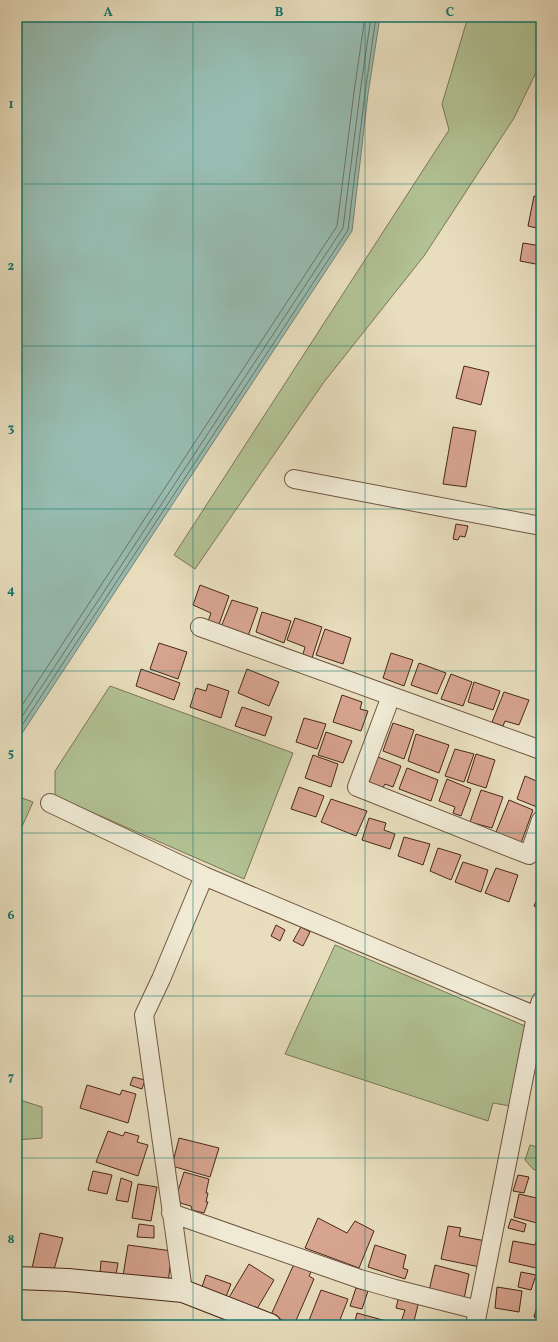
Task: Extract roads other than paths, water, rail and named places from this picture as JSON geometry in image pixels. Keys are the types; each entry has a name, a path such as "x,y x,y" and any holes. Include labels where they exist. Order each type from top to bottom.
{"street":[{"path":"294,479 541,526"},
{"path":"200,627 541,750"},
{"path":"391,696 357,788 529,855 541,820"},
{"path":"50,803 204,876 539,1009 477,1317 395,1289 360,1279 172,1212"},
{"path":"183,1291 144,1015 161,979 204,876"},
{"path":"17,1278 68,1280 183,1291 270,1325"}],"water":[{"path":"17,17 380,17 368,94 352,231 17,741"}]}
